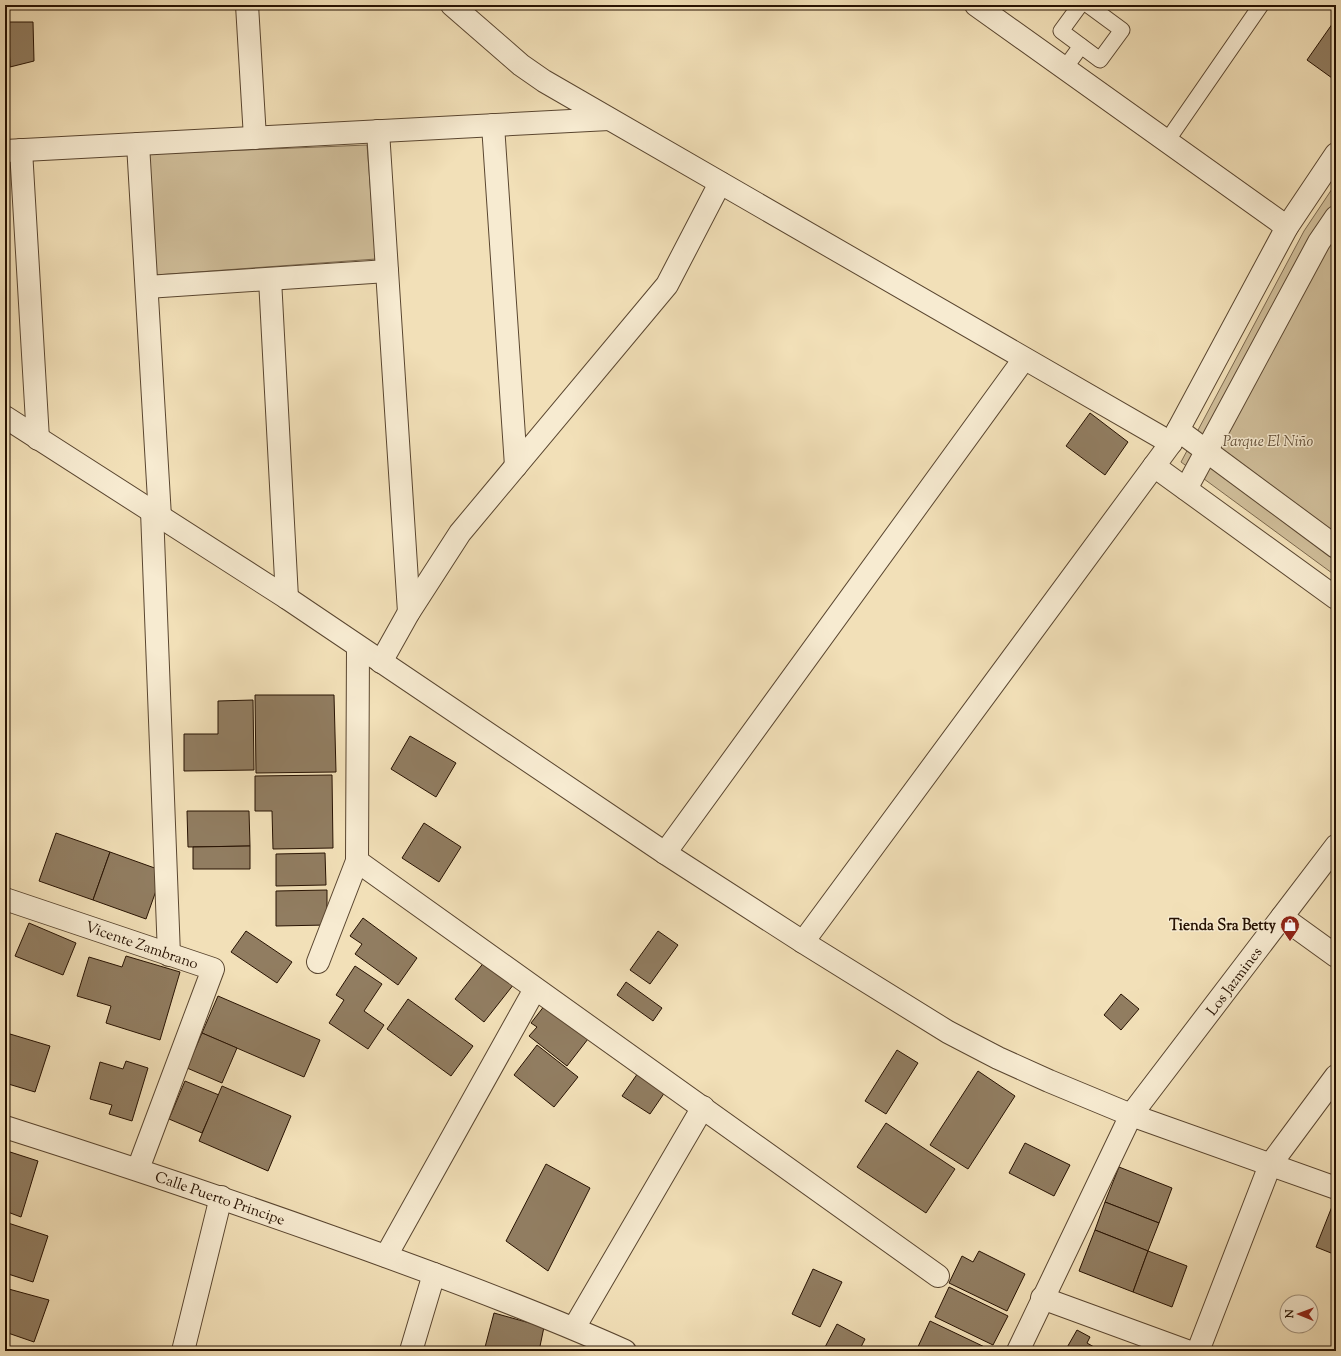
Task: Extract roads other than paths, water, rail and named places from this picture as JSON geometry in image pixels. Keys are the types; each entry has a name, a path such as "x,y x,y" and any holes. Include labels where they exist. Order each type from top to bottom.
{"street":[{"path":"247,5 255,138"},
{"path":"452,5 521,65 544,81 1024,359 1206,452 1336,547"},
{"path":"976,5 1287,227"},
{"path":"38,438 13,151 609,119"},
{"path":"493,125 516,466"},
{"path":"378,131 409,612"},
{"path":"138,144 147,287 156,514 169,955"},
{"path":"803,942 1154,466 1174,436 1287,227 1336,154"},
{"path":"381,662 409,612 460,533 667,286 720,183"},
{"path":"1186,489 1319,242 1336,217"},
{"path":"147,287 387,271"},
{"path":"270,278 287,598"},
{"path":"665,853 1024,359"},
{"path":"5,417 287,598 665,853 803,942 948,1032 998,1058 1131,1115 1336,1188"},
{"path":"1154,466 1336,598"},
{"path":"318,962 358,861 358,647"},
{"name":"Los Jazmines","path":"1018,1351 1042,1298 1131,1115 1336,846"},
{"path":"358,861 938,1276"},
{"name":"Vicente Zambrano","path":"5,899 213,969 138,1169"},
{"path":"1282,917 1336,956"},
{"path":"386,1256 535,989"},
{"path":"1198,1351 1270,1165 1336,1076"},
{"path":"574,1328 703,1107"},
{"name":"Calle Puerto Principe","path":"5,1127 221,1197 386,1256 574,1328 625,1351"},
{"path":"183,1351 221,1197"},
{"path":"411,1351 434,1274"},
{"path":"1042,1298 1187,1351"}],"lane":[{"path":"1080,5 1061,31 1100,60 1122,30 1098,8"},
{"path":"1167,141 1262,5"},
{"path":"1065,68 1081,46"}],"place":[{"name":"Tienda Sra Betty","path":"1290,942"}],"park label":[{"name":"Parque El Niño","path":"1268,441"}]}
